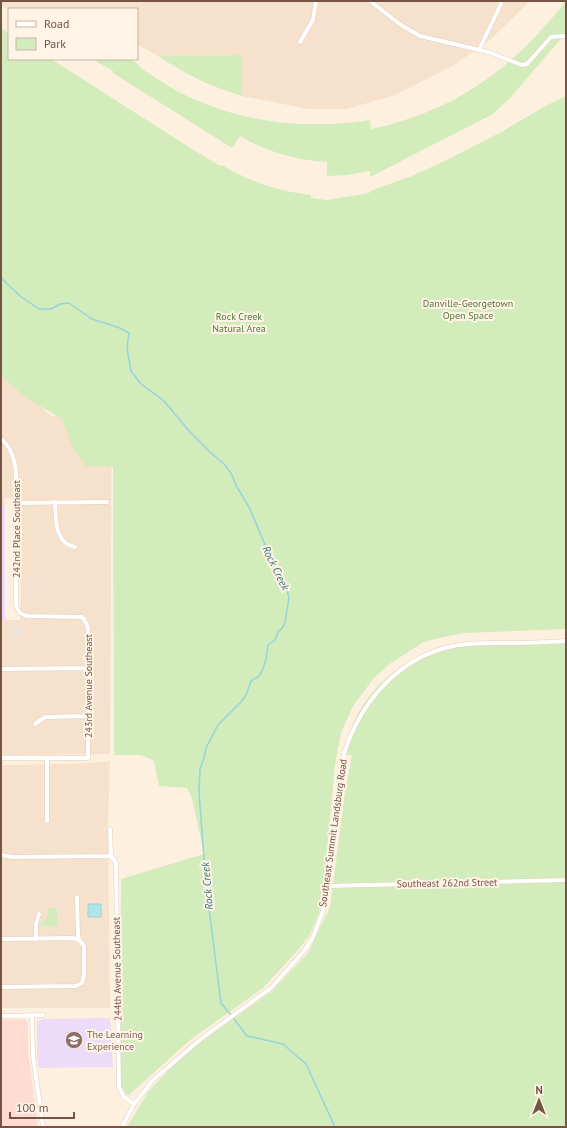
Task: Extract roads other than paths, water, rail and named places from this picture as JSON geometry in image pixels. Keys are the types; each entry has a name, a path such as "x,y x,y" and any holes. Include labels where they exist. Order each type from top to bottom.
{"street":[{"path":"300,42 313,20 316,1"},
{"path":"370,1 401,25 420,36 479,50 522,65 527,64 551,37 566,37"},
{"path":"479,50 501,4 501,1"},
{"name":"242nd Place Southeast","path":"1,439 9,448 14,460 16,471 16,605 18,611 21,615 26,616 81,617"},
{"path":"55,502 56,522 60,537 68,545 75,547"},
{"path":"16,503 106,502"},
{"name":"243rd Avenue Southeast","path":"47,758 88,758 88,626 81,617"},
{"name":"Southeast Summit Landsburg Road","path":"122,1127 134,1104 150,1083 207,1034 271,988 297,960 313,937 323,911 344,754 348,741 360,715 375,693 392,677 411,663 446,648 482,643 566,642"},
{"path":"1,669 88,668"},
{"path":"35,724 45,717 88,716"},
{"path":"1,758 47,758 47,821"},
{"name":"244th Avenue Southeast","path":"110,828 111,856 116,863 119,1087 124,1097 134,1104"},
{"path":"1,855 12,857 111,856"},
{"name":"Southeast 262nd Street","path":"327,886 566,880"},
{"path":"1,986 76,986 83,981 84,946 79,940 78,934 77,897"},
{"path":"36,939 36,924 39,914"},
{"path":"1,939 73,938 79,940"},
{"path":"32,1015 33,1056 43,1127"},
{"path":"1,1016 43,1015"}],"water":[{"path":"88,904 101,904 101,917 88,917"}],"waterway":[{"name":"Rock Creek","path":"1,278 20,296 39,309 51,309 60,304 69,303 92,319 120,328 129,333 127,348 131,371 140,383 164,401 189,431 224,464 231,473 237,487 250,509 274,566 286,586 289,598 283,627 278,632 275,640 268,645 266,660 259,676 251,681 246,695 241,702 218,725 206,748 200,769 199,792 206,885 221,1003 231,1015"},
{"name":"Rock Creek","path":"234,1019 247,1036 283,1044 306,1064 335,1127"}],"place":[{"name":"The Learning Experience","path":"74,1040"}],"park label":[{"name":"Danville-Georgetown Open Space","path":"468,308"},
{"name":"Rock Creek Natural Area","path":"239,322"}]}
